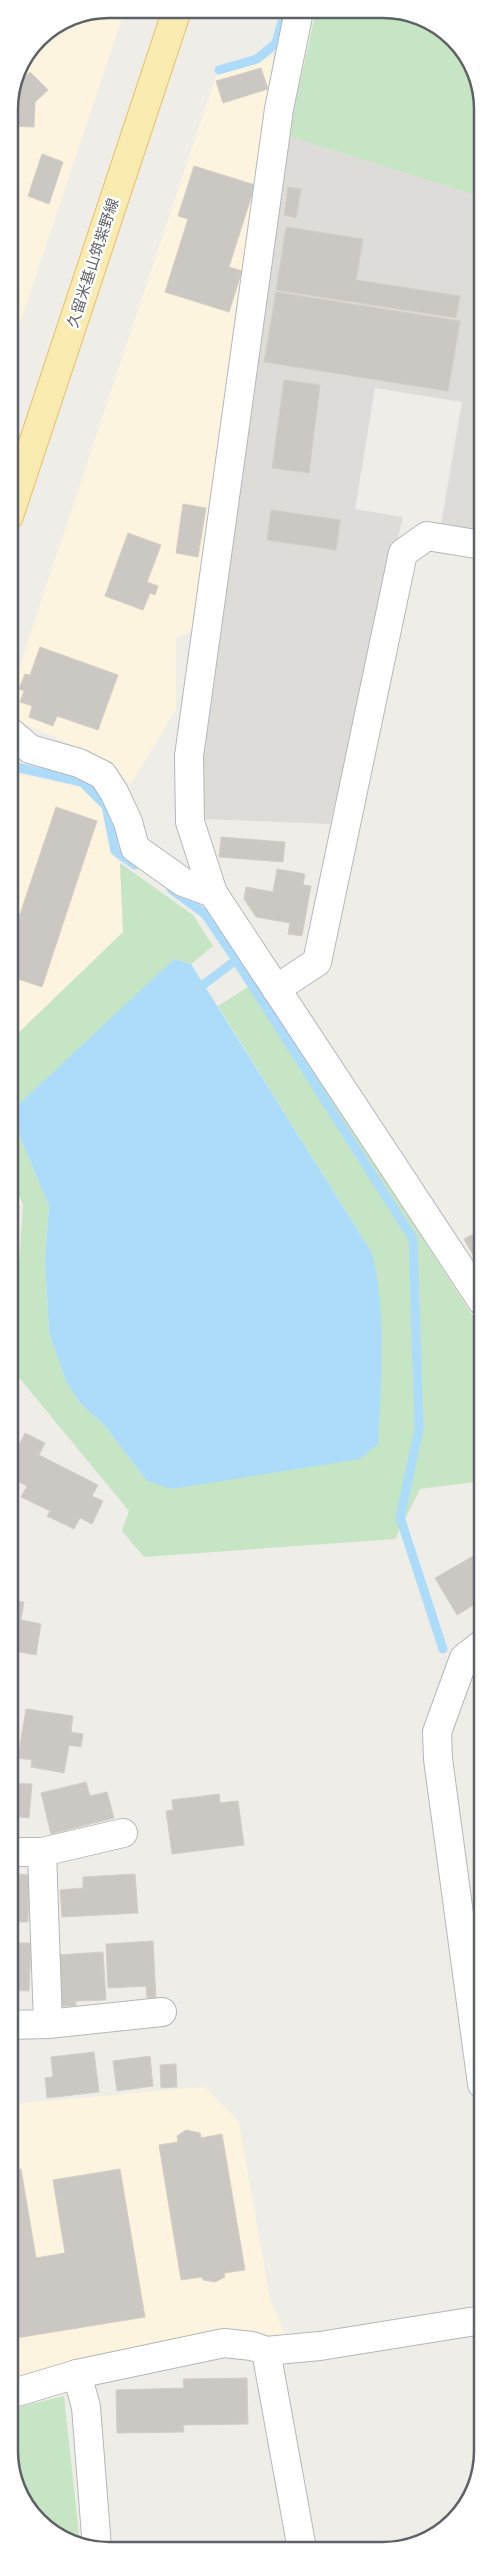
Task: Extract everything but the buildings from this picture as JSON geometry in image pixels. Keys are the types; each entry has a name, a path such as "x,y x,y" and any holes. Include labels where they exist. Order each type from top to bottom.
{"main road":[{"name":"久留米基山筑紫野線","path":"18,489 174,18"}],"street":[{"path":"298,18 279,109 189,756 190,822 213,893 474,1289"},
{"path":"276,989 317,962 403,553 428,536 474,544"},
{"path":"18,739 30,749 78,763 103,775 114,792 128,822 135,848 183,882 213,893"},
{"path":"474,1650 464,1658 437,1732 438,1759 474,2025"},
{"path":"18,1852 42,1852 124,1833"},
{"path":"42,1852 48,2024"},
{"path":"18,2025 48,2024 162,2012"},
{"path":"18,2392 77,2374 224,2343 252,2346 266,2351 320,2346 474,2321"},
{"path":"266,2351 301,2542"},
{"path":"77,2374 86,2407 96,2541"}],"shaded area":[{"path":"122,18 18,329 18,97 24,74 44,44 63,30 79,22 91,19"},
{"path":"273,56 199,628 176,638 176,710 130,785 93,754 18,721 18,671 216,76"},
{"path":"288,136 468,193 474,193 474,532 441,524 462,402 375,388 355,509 403,517 330,824 203,819 199,739"},
{"path":"18,774 81,787 102,808 111,852 120,863 123,932 18,1033"},
{"path":"18,1194 23,1205 18,1205"},
{"path":"204,2087 239,2122 270,2300 287,2338 237,2334 18,2380 18,2103"}],"green space":[{"path":"314,18 394,18 412,22 438,36 447,44 455,53 469,79 474,109 474,193 468,193 288,136"},
{"path":"120,863 193,915 213,946 191,964 174,959 20,1137 49,1206 45,1260 49,1333 66,1381 79,1402 105,1426 147,1481 372,1253 218,1006 256,982 474,1318 474,1482 420,1489 395,1539 144,1557 122,1531 129,1511 18,1376 18,1280 23,1205 18,1194 18,1033 123,932"},
{"path":"64,2396 79,2537 58,2526 44,2515 36,2506 24,2485 18,2462 18,2407"}],"water":[{"path":"174,959 191,964 372,1253 380,1300 382,1348 378,1444 360,1459 171,1489 147,1481 105,1426 79,1402 66,1381 49,1333 45,1260 49,1206 20,1137 18,1105"}],"waterway":[{"path":"219,70 257,59 276,43 283,18"},
{"path":"18,767 82,782 106,806 115,851 135,865"},
{"path":"171,889 205,914 236,960 195,991"},
{"path":"236,960 413,1239 419,1429 400,1517 443,1649"}]}
